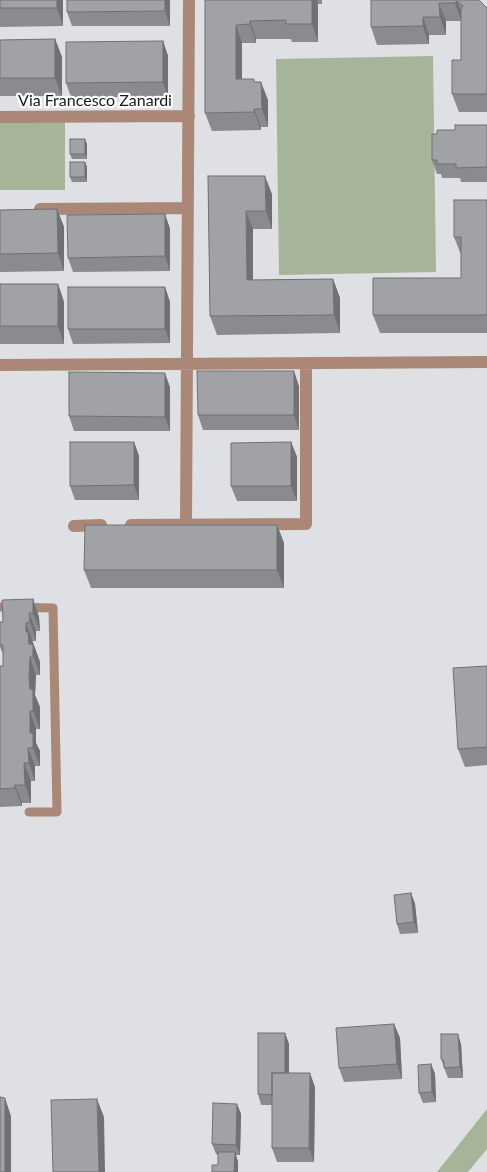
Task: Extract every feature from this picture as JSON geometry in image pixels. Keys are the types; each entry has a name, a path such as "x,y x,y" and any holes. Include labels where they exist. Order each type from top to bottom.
{"street":[{"name":"Via Francesco Zanardi","path":"186,524 189,0"},
{"name":"Via Francesco Zanardi","path":"0,117 189,116"},
{"path":"30,209 188,208"},
{"path":"0,365 487,362"},
{"path":"74,526 306,524 306,363"}],"lane":[{"path":"0,606 53,608 57,812 29,812"}],"green space":[{"path":"433,56 436,272 279,275 276,59"},
{"path":"0,122 65,122 65,190 0,190"},
{"path":"487,1109 487,1149 468,1172 437,1172"}],"building":[{"path":"0,0 57,0 57,8 0,8"},
{"path":"67,0 165,0 165,11 67,12"},
{"path":"205,0 312,0 312,24 286,24 286,20 250,21 250,24 236,25 236,79 254,79 254,82 261,82 262,109 254,109 254,112 205,113"},
{"path":"371,0 479,0 487,8 487,94 452,94 452,60 461,60 461,9 463,6 457,1 455,3 439,3 440,17 423,17 423,26 371,27"},
{"path":"55,39 55,78 0,78 0,40"},
{"path":"163,41 163,82 66,83 66,42"},
{"path":"455,125 487,125 487,167 456,168 456,164 437,164 437,160 432,160 432,134 437,134 437,130 455,130"},
{"path":"70,139 85,139 85,154 70,154"},
{"path":"70,162 85,162 85,177 70,177"},
{"path":"208,176 265,176 266,211 246,211 247,280 333,279 334,315 210,316"},
{"path":"454,200 487,200 487,315 373,315 373,278 461,278 461,237 454,237"},
{"path":"57,209 58,253 0,254 0,210"},
{"path":"165,214 165,256 68,258 67,215"},
{"path":"0,284 58,284 58,326 0,326"},
{"path":"68,287 165,287 165,329 68,329"},
{"path":"197,371 294,371 294,415 198,415"},
{"path":"69,372 165,373 165,417 69,416"},
{"path":"70,442 134,442 134,485 70,486"},
{"path":"291,442 291,486 231,486 231,443"},
{"path":"85,525 277,525 277,570 84,570"},
{"path":"33,599 33,613 29,613 30,622 26,623 26,632 28,632 29,644 33,644 33,657 30,657 29,677 30,689 33,689 30,733 33,733 33,748 28,748 29,763 24,763 25,785 15,785 15,788 0,789 0,666 3,666 3,645 0,645 0,622 3,622 2,600"},
{"path":"487,666 487,747 458,749 453,668"},
{"path":"411,893 414,922 397,924 394,895"},
{"path":"394,1024 397,1064 339,1068 336,1028"},
{"path":"258,1033 285,1033 285,1073 272,1073 272,1095 258,1094"},
{"path":"441,1034 458,1034 460,1067 444,1068 444,1061 441,1059"},
{"path":"431,1064 432,1092 419,1093 418,1065"},
{"path":"272,1073 310,1073 309,1148 272,1148"},
{"path":"0,1097 5,1098 5,1172 0,1172"},
{"path":"97,1099 99,1172 53,1172 51,1100"},
{"path":"213,1103 237,1104 236,1145 212,1144"},
{"path":"218,1152 235,1152 234,1172 212,1172 212,1165 218,1165"}]}
